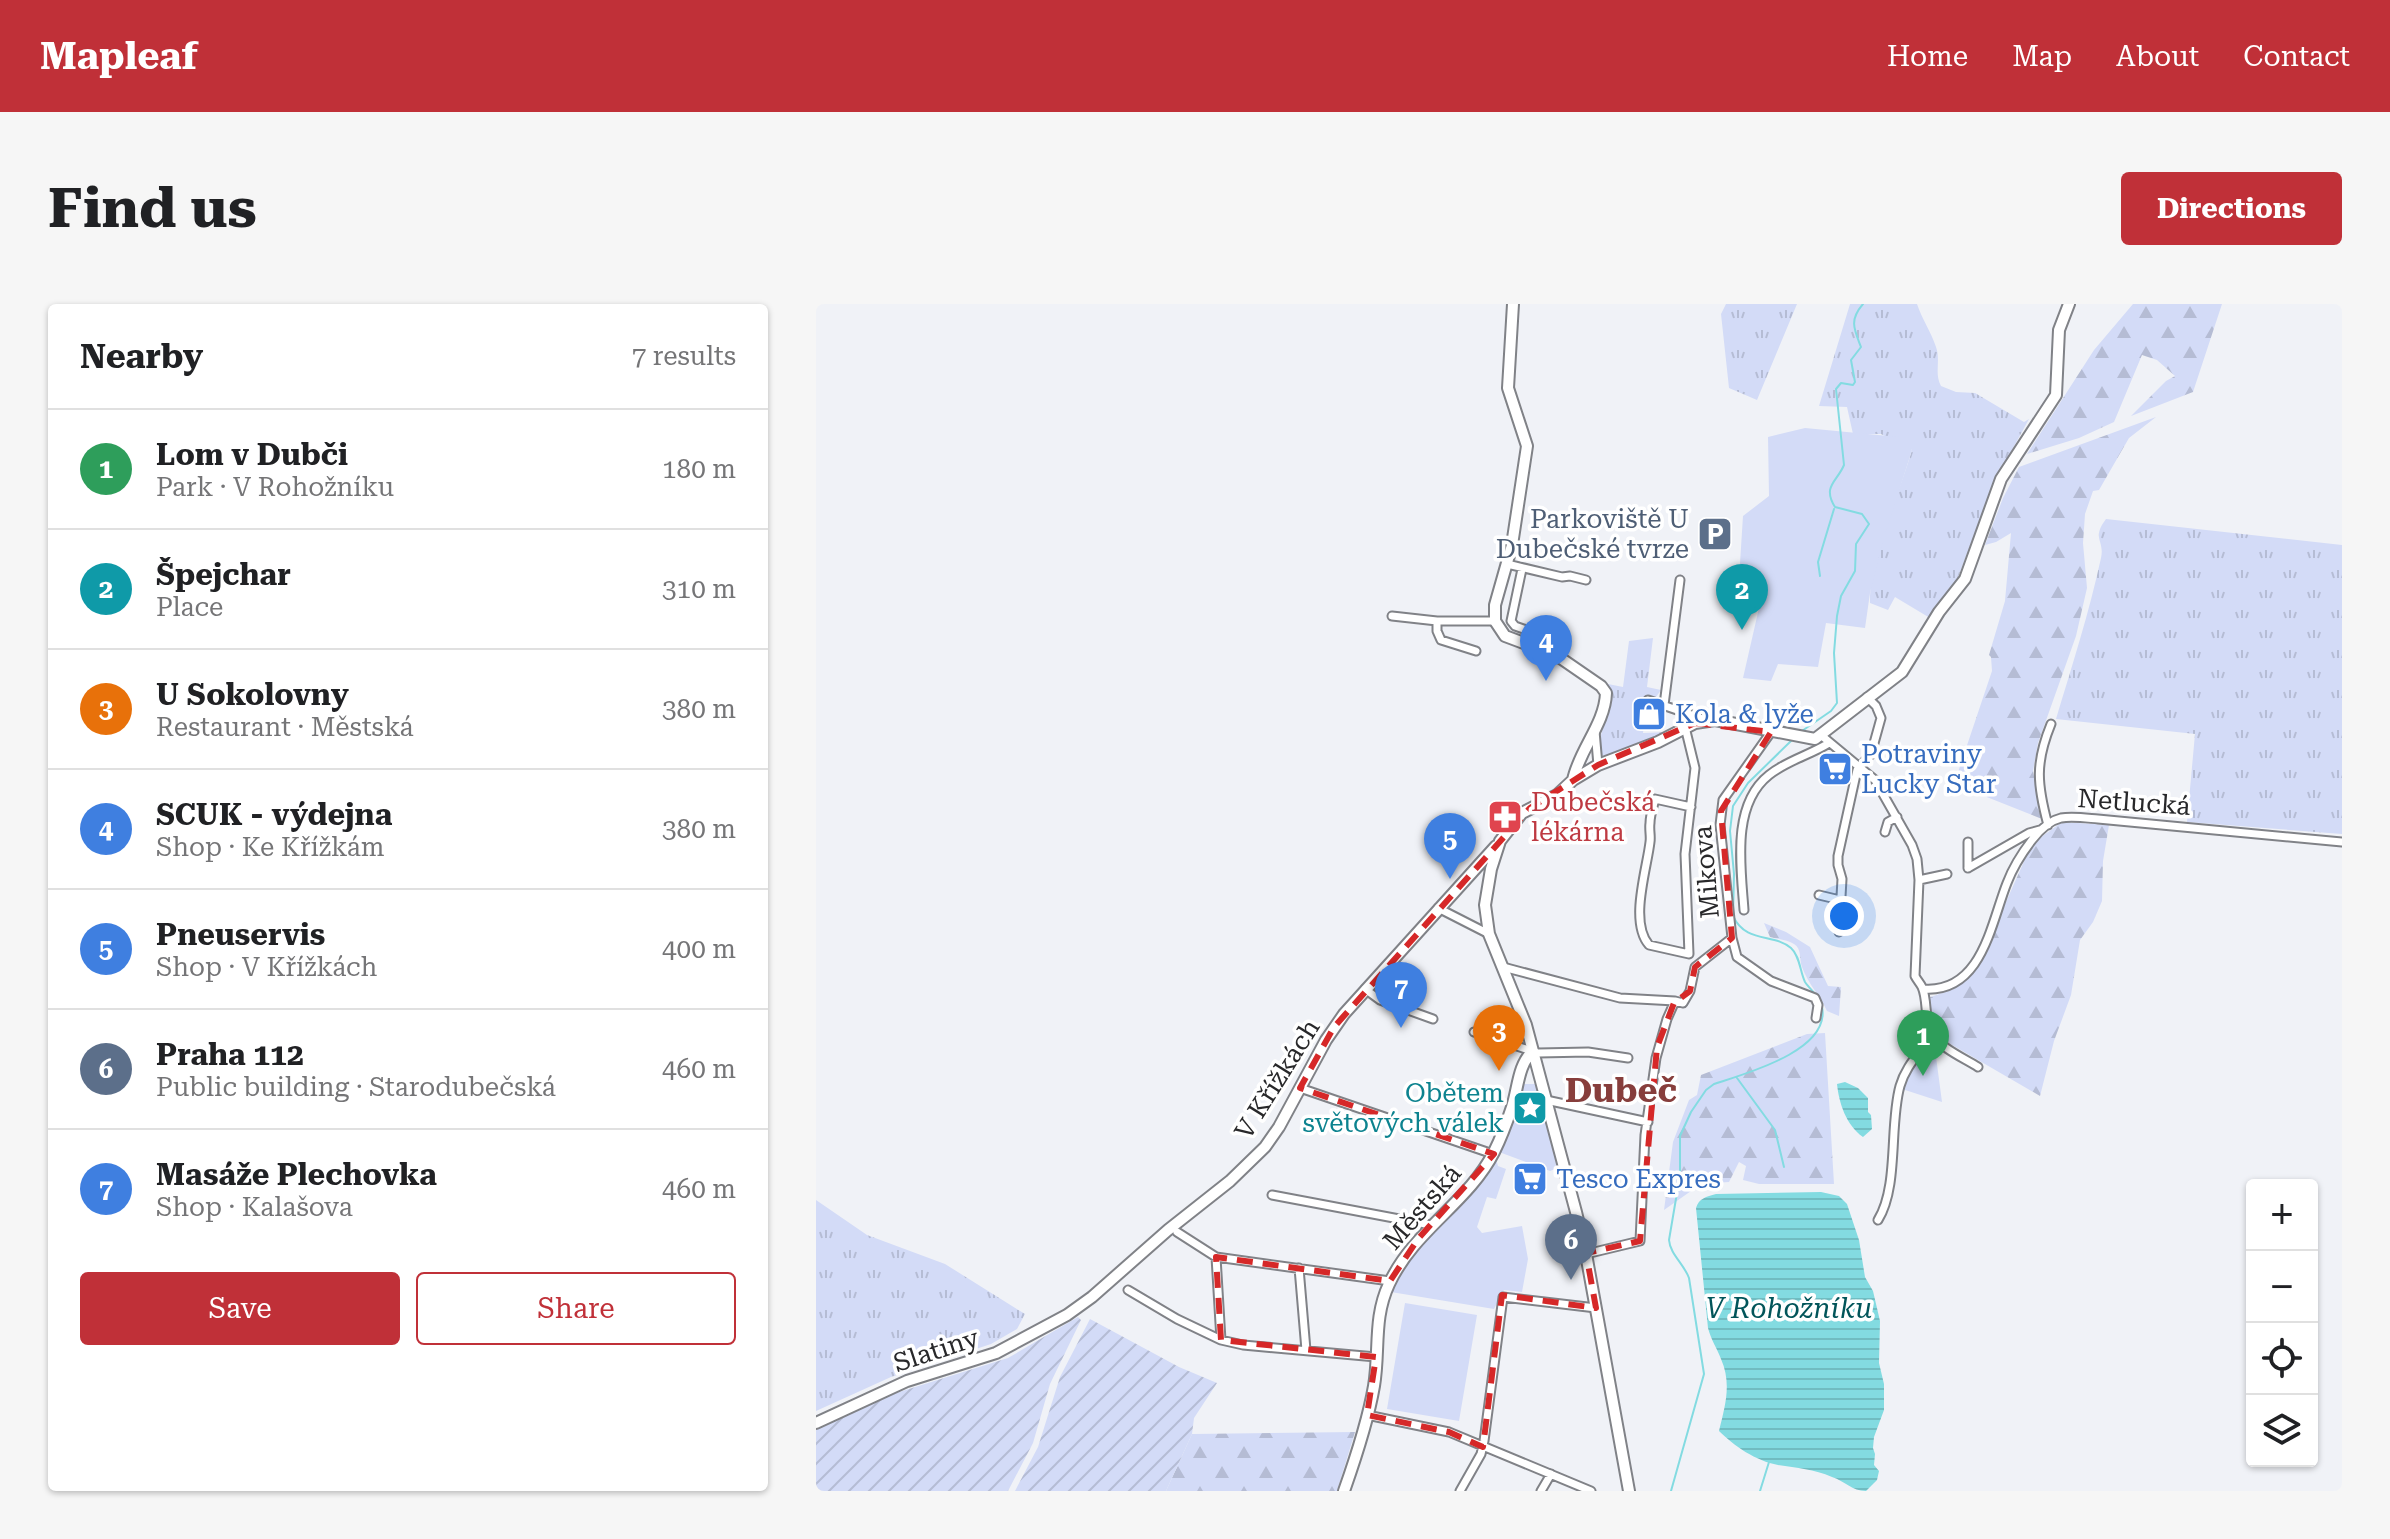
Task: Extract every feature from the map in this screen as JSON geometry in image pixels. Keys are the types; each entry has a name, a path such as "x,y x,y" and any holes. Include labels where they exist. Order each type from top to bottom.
{"street":[{"path":"1513,304 1508,388 1527,446 1507,564 1496,600 1495,621 1505,636 1556,655 1601,686 1606,698 1578,760 1573,780"},
{"path":"1826,739 1867,697 1902,672 1939,612 1969,572 2001,479 2056,395 2059,330 2069,304"},
{"path":"1507,564 1586,580"},
{"path":"1522,569 1511,621 1515,626 1535,633"},
{"path":"1664,705 1680,580"},
{"path":"1392,616 1437,621 1495,621"},
{"path":"1437,621 1441,640 1476,651"},
{"path":"1839,932 1842,879 1837,861 1860,765 1871,754 1881,718 1876,706 1867,697"},
{"path":"1648,700 1706,720 1809,739 1826,739 1875,780 1917,859 1915,976 1924,989 1923,1004 1928,1024 1932,1034 1943,1045 1978,1067"},
{"path":"1573,780 1598,765 1706,720"},
{"path":"1924,989 1947,987 1969,971 1991,931 2007,882 2022,853 2044,827 2037,770 2051,724"},
{"path":"1685,727 1695,768 1691,807 1685,854 1689,954 1649,945 1643,937 1640,906 1655,799 1691,807"},
{"path":"1595,728 1598,765"},
{"name":"Mikova","path":"1586,1254 1640,1241 1648,1122 1657,1047 1679,1002 1690,991 1695,967 1732,938 1721,811 1725,796 1777,733"},
{"name":"Mikova","path":"1744,910 1741,868 1746,806 1769,775 1826,739"},
{"name":"V Křížkách","path":"1067,1315 1248,1165 1279,1127 1334,1027 1365,989 1522,813 1557,795 1573,780"},
{"path":"1885,832 1888,822 1897,817"},
{"name":"Netlucká","path":"1968,842 1968,868 2061,818 2342,842"},
{"path":"1500,841 1486,895 1489,934 1518,1001 1586,1254 1629,1491"},
{"path":"1919,880 1947,874"},
{"path":"1819,895 1840,900"},
{"path":"1437,908 1489,934"},
{"path":"1732,938 1737,957 1771,981 1815,998 1818,1005 1816,1018"},
{"path":"1503,967 1620,998 1679,1002"},
{"path":"1365,989 1380,1000 1433,1019"},
{"path":"1912,1027 1928,1024"},
{"path":"1474,1032 1538,1053 1588,1052 1628,1058"},
{"path":"1878,1220 1886,1201 1899,1089 1912,1060 1932,1034"},
{"name":"Městská","path":"1344,1491 1374,1386 1377,1317 1390,1281 1409,1251 1468,1188 1493,1154 1511,1110 1524,1060 1533,1051"},
{"path":"1300,1088 1493,1154"},
{"path":"1546,1100 1648,1122"},
{"path":"1272,1195 1431,1225"},
{"path":"1177,1232 1216,1257 1390,1281"},
{"path":"1216,1257 1221,1340"},
{"path":"1299,1268 1306,1350"},
{"path":"1128,1290 1221,1340 1243,1345 1376,1357"},
{"path":"1460,1491 1483,1447 1502,1298 1508,1296 1596,1308"},
{"name":"Slatiny","path":"816,1423 907,1381 996,1353 1067,1315"},
{"path":"1367,1415 1449,1432 1591,1491"},
{"path":"1541,1491 1551,1474"}],"highlighted area":[{"path":"1695,723 1771,732 1721,811 1732,938 1695,967 1690,991 1674,1003 1657,1047 1640,1241 1586,1253 1596,1308 1502,1295 1483,1447 1449,1432 1367,1415 1376,1357 1221,1340 1216,1257 1390,1281 1418,1239 1494,1154 1300,1088 1334,1027 1530,808 1598,765"}],"green space":[{"path":"1726,304 1797,304 1757,400 1729,388 1721,314"},
{"path":"1850,304 1917,304 1936,347 1941,386 1956,392 1975,393 2024,422 2029,419 1994,483 1957,580 1930,618 1895,597 1888,610 1870,603 1874,568 1912,450 1881,434 1853,434 1847,407 1819,406"},
{"path":"2133,304 2222,304 2193,392 2131,416 2175,376 2157,360 2142,355 2114,422 2079,438 2027,454 2094,350"},
{"path":"2156,417 2129,438 2099,490 2093,491 2085,514 2083,543 2087,588 2076,636 2038,743 2033,771 2042,819 1954,784 1992,671 1989,655 2005,601 2011,533 1985,545 2019,467"},
{"path":"1805,428 1899,437 1912,450 1883,541 1865,628 1826,623 1818,667 1778,664 1771,681 1743,678 1759,608 1735,603 1743,516 1769,496 1768,437"},
{"path":"2106,519 2342,545 2342,834 2187,822 2195,734 2056,719 2096,579 2102,552 2099,531"},
{"path":"1653,638 1647,687 1661,690 1656,697 1648,696 1643,733 1670,732 1606,758 1601,754 1601,735 1611,698 1603,683 1623,687 1629,641"},
{"path":"2062,822 2109,825 2103,861 2102,901 2093,922 2080,940 2071,995 2054,1041 2040,1096 1947,1042 1936,1028 1928,998 1953,989 1977,967 2026,857 2037,840"},
{"path":"1764,923 1810,947 1828,986 1841,987 1839,1016 1827,1011 1805,973 1797,946 1770,937"},
{"path":"1394,971 1425,980 1417,1001 1387,991"},
{"path":"1825,1033 1834,1184 1759,1184 1743,1180 1746,1166 1739,1162 1729,1182 1701,1184 1664,1210 1673,1142 1689,1100 1697,1095 1701,1075 1807,1034"},
{"path":"1934,1042 1942,1102 1902,1089 1913,1062"},
{"path":"1521,1084 1537,1084 1560,1167 1550,1171 1499,1152"},
{"path":"1496,1159 1498,1166 1506,1169 1496,1199 1487,1197 1477,1227 1482,1233 1522,1226 1528,1259 1522,1292 1504,1290 1494,1309 1391,1292 1426,1239"},
{"path":"816,1200 867,1235 945,1264 1025,1314 1017,1329 991,1344 891,1377 816,1411"},
{"path":"1405,1303 1477,1315 1459,1421 1387,1409"},
{"path":"1078,1317 1081,1320 1050,1384 1033,1443 1008,1491 816,1491 816,1430 896,1393 1008,1358"},
{"path":"1090,1319 1179,1367 1217,1383 1194,1418 1192,1434 1166,1491 1015,1491 1038,1447 1060,1377"},
{"path":"1355,1432 1337,1491 1166,1491 1192,1434"}],"water":[{"path":"1845,1082 1858,1088 1868,1098 1872,1129 1863,1137 1852,1126 1842,1106 1837,1084"},
{"name":"V Rohožníku","path":"1821,1192 1839,1196 1847,1204 1859,1240 1865,1277 1873,1291 1880,1321 1879,1363 1884,1384 1884,1410 1873,1448 1874,1465 1879,1471 1877,1480 1866,1491 1819,1472 1762,1460 1738,1447 1719,1431 1726,1377 1708,1328 1697,1205 1703,1198 1716,1194"}],"waterway":[{"path":"1799,733 1831,711 1837,703 1834,653 1837,616 1841,596 1855,571 1856,544 1869,524 1862,514 1835,507 1830,494 1832,484 1844,465 1836,389 1841,383 1853,385 1855,382 1851,360 1861,347 1854,320 1863,304"},
{"path":"1820,576 1818,562 1834,509"},
{"path":"1671,1491 1704,1374 1689,1278 1669,1240 1680,1175 1680,1136 1706,1090 1714,1084 1783,1058 1800,1048 1821,1023 1821,1003 1805,982 1794,951 1784,943 1745,931 1733,916 1734,874 1730,831 1733,806 1748,783 1792,740"},
{"path":"1737,1078 1775,1130 1784,1167"},
{"path":"1760,1491 1769,1462"}],"place":[{"name":"Parkoviště U Dubečské tvrze","path":"1715,534"},
{"name":"Špejchar","path":"1742,630"},
{"name":"SCUK - výdejna","path":"1546,681"},
{"name":"Kola & lyže","path":"1649,714"},
{"name":"Potraviny Lucky Star","path":"1835,769"},
{"name":"Dubečská lékárna","path":"1505,817"},
{"name":"Pneuservis","path":"1450,879"},
{"name":"Masáže Plechovka","path":"1401,1028"},
{"name":"U Sokolovny","path":"1499,1071"},
{"name":"Lom v Dubči","path":"1923,1076"},
{"name":"Obětem světových válek","path":"1530,1108"},
{"name":"Tesco Expres","path":"1530,1179"},
{"name":"Praha 112","path":"1571,1280"}],"district":[{"name":"Dubeč","path":"1621,1090"}]}
